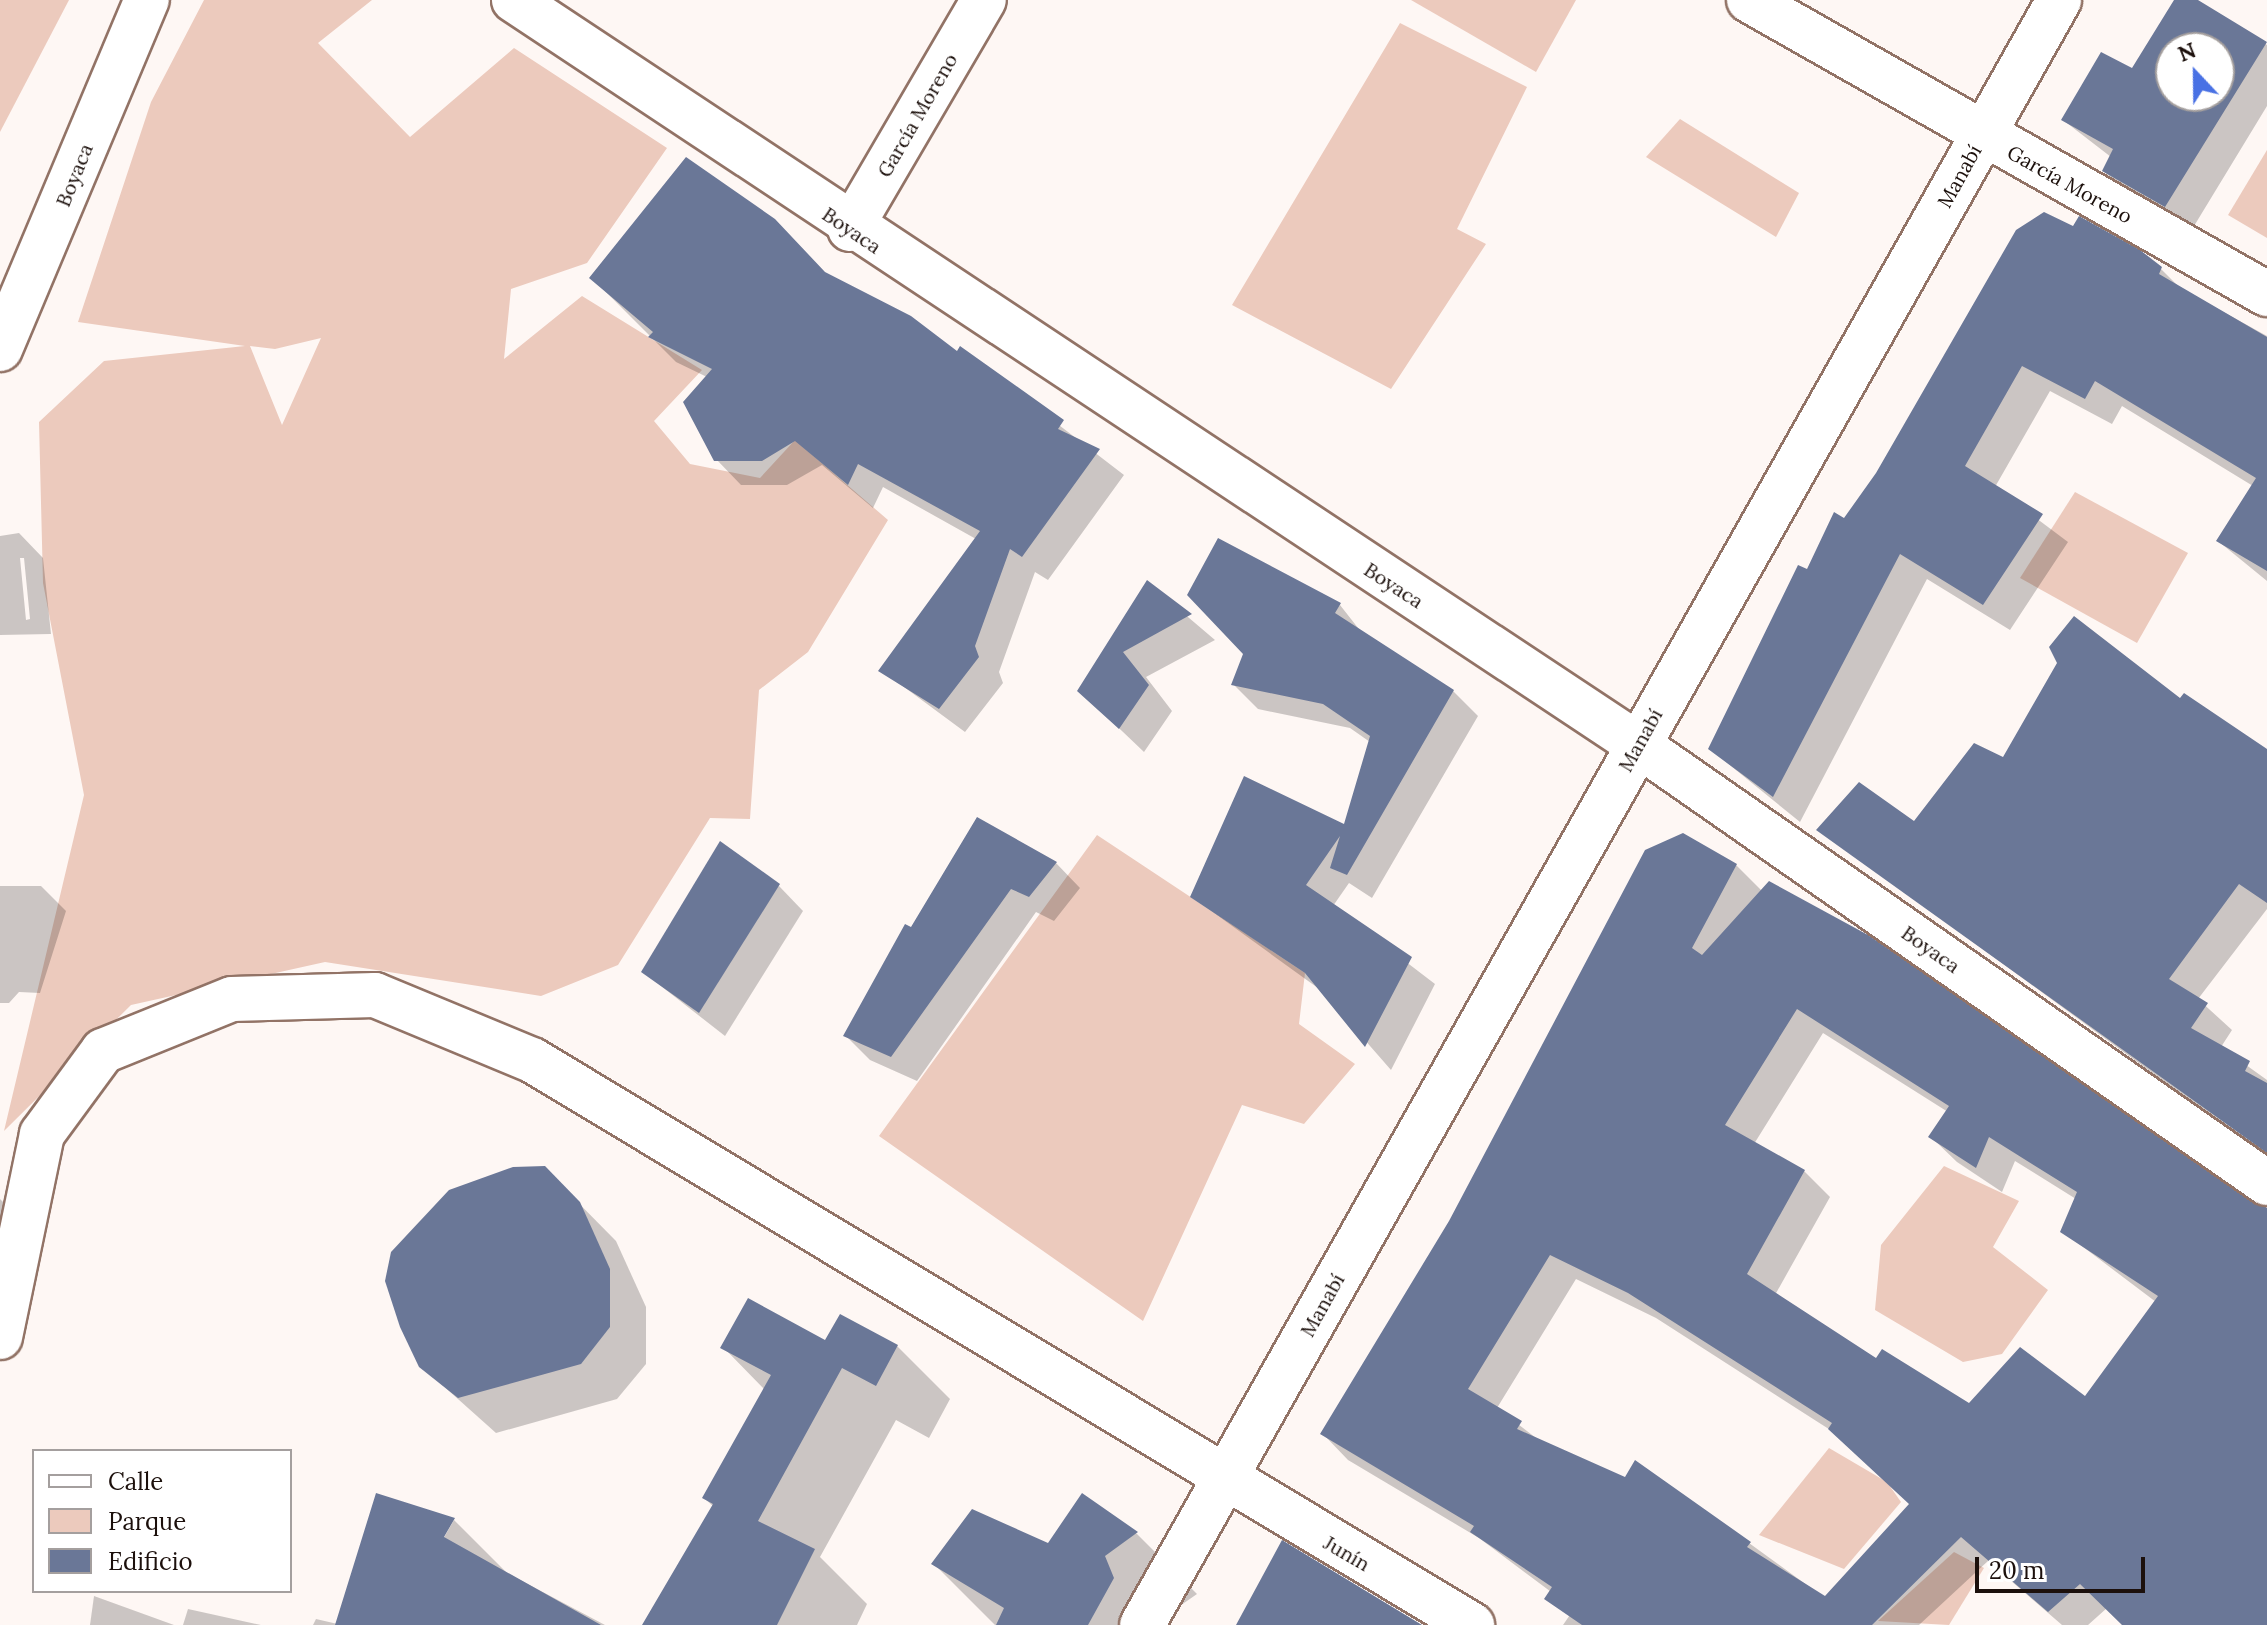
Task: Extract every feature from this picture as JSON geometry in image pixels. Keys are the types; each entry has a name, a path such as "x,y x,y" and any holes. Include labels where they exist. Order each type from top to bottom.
{"street":[{"name":"Boyaca","path":"0,349 147,0"},
{"name":"Boyaca","path":"514,0 850,229 1637,744 2267,1183"},
{"name":"García Moreno","path":"850,229 984,0"},
{"name":"García Moreno","path":"1749,0 2267,294"},
{"name":"Manabí","path":"1142,1625 2059,0"},
{"name":"Junín","path":"0,1337 42,1134 103,1051 232,999 375,995 532,1060 1223,1481 1472,1625"}],"green space":[{"path":"0,0 69,0 0,132"},
{"path":"204,0 372,0 318,43 410,137 514,48 667,148 587,263 511,289 504,359 582,296 702,370 654,421 690,464 760,478 795,440 888,520 808,652 759,690 750,819 710,818 618,965 541,996 325,962 131,1005 4,1131 84,795 43,583 39,422 104,361 245,346 78,322 151,102","holes":["321,338 282,425 250,346 275,349"]},
{"path":"1411,0 1576,0 1536,72"},
{"path":"1400,23 1527,87 1457,229 1486,244 1391,389 1232,305"},
{"path":"1680,119 1799,193 1776,237 1646,157"},
{"path":"2267,150 2267,238 2228,215"},
{"path":"2075,492 2188,553 2137,643 2020,578"},
{"path":"1097,835 1305,973 1299,1024 1355,1064 1304,1124 1242,1105 1143,1321 879,1136"},
{"path":"1944,1166 2019,1201 1993,1247 2048,1290 2002,1354 1963,1362 1875,1310 1881,1245"},
{"path":"1829,1448 1887,1482 1901,1502 1844,1569 1759,1535"},
{"path":"1954,1552 1984,1568 1949,1625 1878,1621"}],"building":[{"path":"2174,0 2198,0 2267,42 2235,94 2235,32 2155,32 2155,112 2224,112 2165,207 2102,171 2113,149 2061,120 2101,52 2132,68"},
{"path":"686,157 775,219 825,272 911,316 957,351 960,346 1064,420 1058,429 1100,449 1022,557 1010,549 975,646 979,657 939,709 878,671 980,531 858,464 848,485 795,441 762,461 714,461 683,402 712,369 648,337 653,332 589,278"},
{"path":"2044,212 2073,226 2079,216 2140,250 2162,267 2159,274 2267,337 2267,571 2216,541 2256,478 2095,381 2085,399 2022,366 1965,466 2043,514 1983,605 1900,554 1773,797 1708,749 1798,565 1807,569 1834,512 1844,518 1876,473 2016,230"},
{"path":"1218,538 1341,603 1335,613 1454,690 1347,875 1330,868 1340,836 1306,885 1412,957 1365,1047 1305,973 1190,897 1244,776 1344,824 1370,736 1323,704 1231,685 1243,654 1187,595"},
{"path":"1147,580 1192,614 1123,652 1149,685 1119,729 1077,691"},
{"path":"2074,616 2180,698 2184,693 2267,749 2267,903 2239,884 2169,979 2208,1003 2191,1028 2250,1061 2245,1071 2267,1083 2267,1153 1816,830 1859,782 1914,821 1974,743 2003,757 2057,663 2049,647"},
{"path":"977,817 1057,862 1029,897 1011,889 891,1057 843,1036 905,924 911,927"},
{"path":"1683,833 1737,864 1692,948 1702,955 1769,881 1868,935 2267,1208 2267,1625 2122,1625 2080,1584 2048,1612 1961,1537 1872,1625 1582,1625 1544,1599 1552,1587 1470,1532 1474,1526 1320,1434 1449,1221 1645,850","holes":["1797,1009 1949,1106 1928,1137 1976,1168 1989,1137 2077,1192 2060,1232 2158,1296 2085,1396 2020,1347 1969,1403 1882,1349 1876,1358 1747,1274 1805,1170 1725,1125","1550,1255 1628,1293 1832,1423 1828,1429 1909,1504 1825,1596 1747,1547 1751,1542 1635,1460 1625,1477 1517,1429 1522,1421 1468,1389"]},
{"path":"720,841 780,884 699,1013 641,972"},
{"path":"545,1166 580,1202 610,1269 610,1327 581,1364 458,1398 419,1367 400,1327 385,1281 391,1252 449,1190 513,1167"},
{"path":"748,1298 825,1340 840,1314 898,1345 876,1386 842,1368 758,1521 815,1549 777,1625 642,1625 713,1504 702,1498 771,1375 720,1348"},
{"path":"376,1493 455,1518 444,1537 601,1625 335,1625"},
{"path":"1082,1493 1138,1532 1105,1556 1114,1578 1088,1625 996,1625 1004,1608 931,1564 972,1509 1048,1543"},
{"path":"1282,1540 1300,1551 1422,1625 1236,1625"}]}
